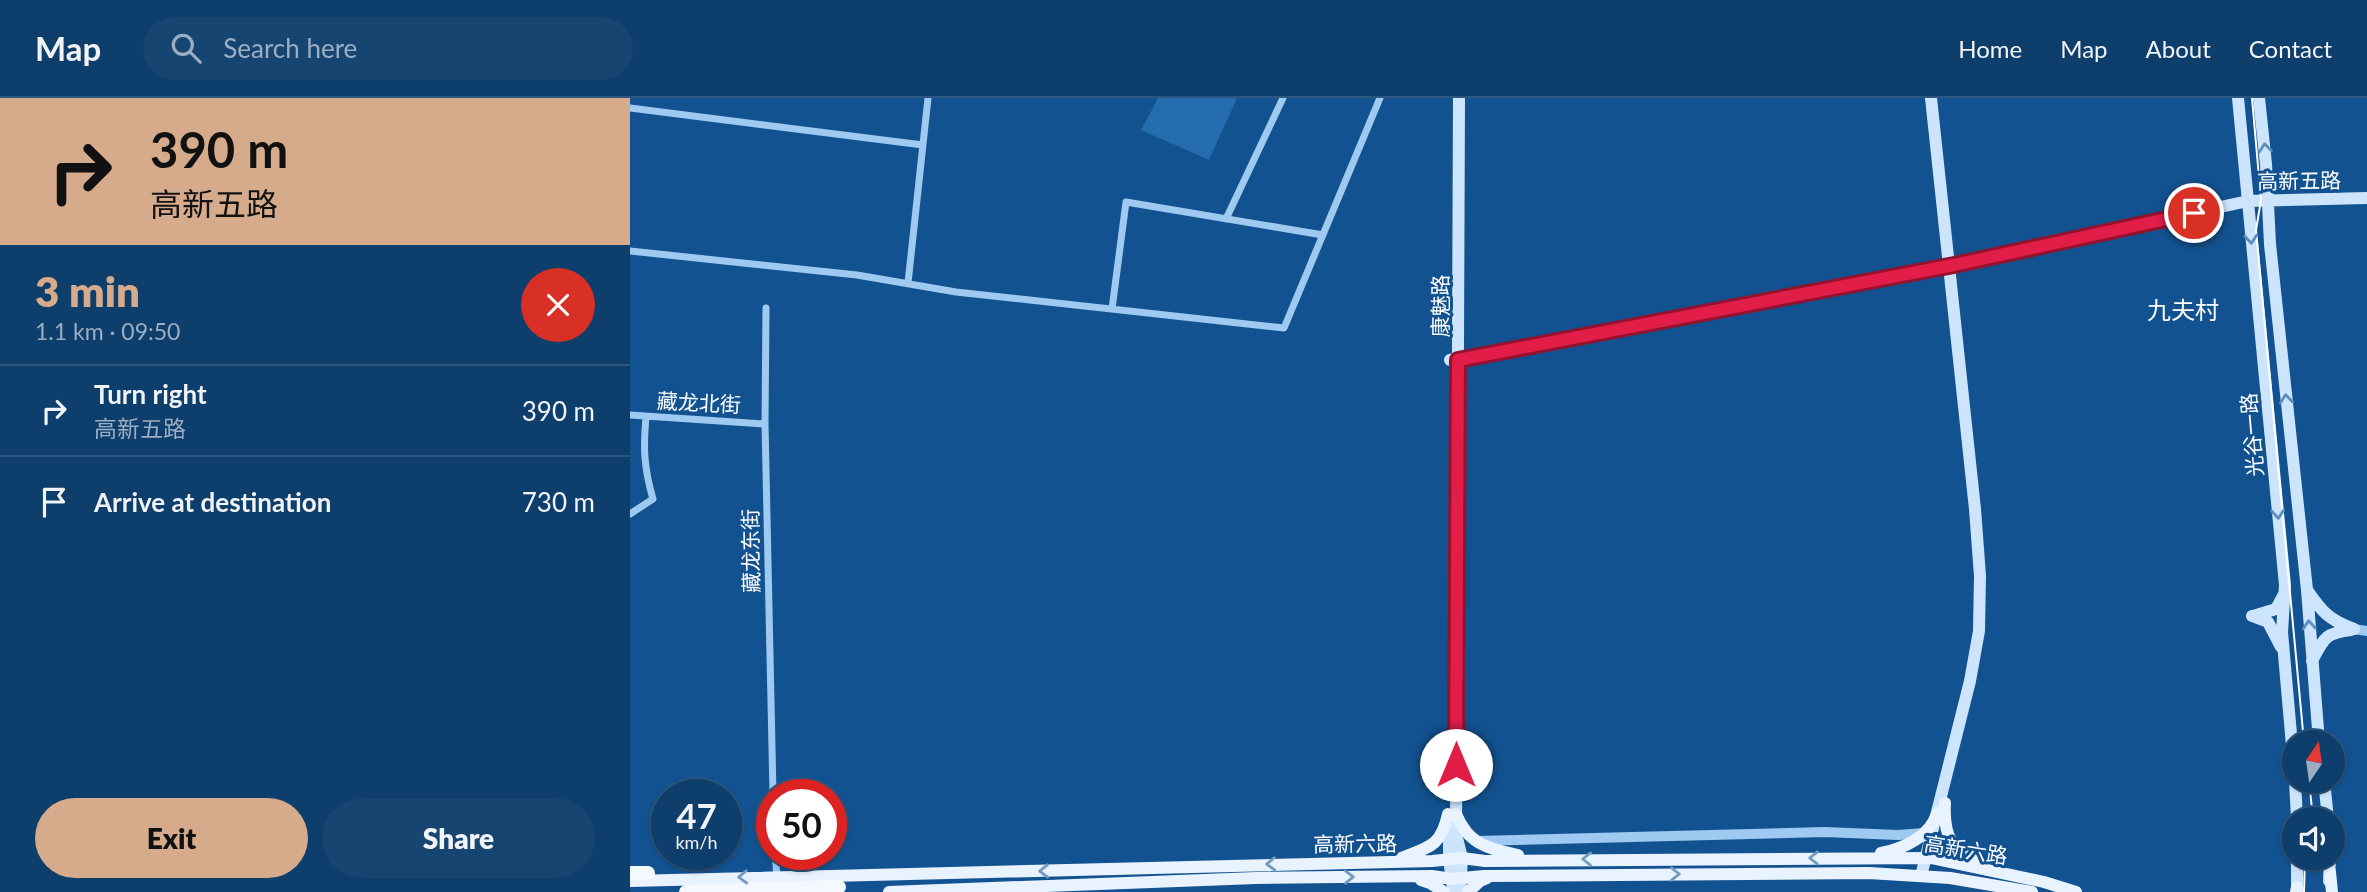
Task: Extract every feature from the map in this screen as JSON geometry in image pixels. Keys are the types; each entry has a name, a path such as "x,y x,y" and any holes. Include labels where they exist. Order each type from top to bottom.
{"highway":[{"path":"630,873 648,873"},
{"path":"686,892 839,887"}],"main road":[{"name":"康魅路","path":"1451,98 1454,360"},
{"name":"康魅路","path":"1459,98 1454,360 1452,814 1456,834 1455,883 1460,892"},
{"path":"1925,876 1975,682 1984,631 1985,590 1980,509 1933,98"},
{"name":"光谷一路","path":"2238,98 2285,585 2282,632 2290,730"},
{"name":"光谷一路","path":"2259,98 2274,283 2307,590 2318,730"},
{"name":"高新五路","path":"1454,360 1951,266 2248,201 2367,198"},
{"path":"2283,653 2268,622 2252,616 2276,608 2284,598 2285,585"},
{"path":"2307,590 2320,610 2334,622 2360,630"},
{"path":"2312,662 2321,643 2332,632 2360,630"},
{"path":"1858,858 1894,851 1924,833 1934,824 1941,808"},
{"path":"1941,808 1950,841 1975,861 2004,874"},
{"path":"1452,814 1463,831 1476,841 1496,850 1535,860"},
{"path":"1390,862 1429,847 1445,831 1452,814"},
{"name":"高新六路","path":"630,881 1390,862 1455,858 1929,858 2044,882 2076,892"},
{"path":"2297,870 2297,890"},
{"path":"2330,870 2330,892"},
{"name":"高新六路","path":"889,892 1256,878 1393,877 1455,883 1494,876 1869,873 1998,884 2032,892"},
{"path":"1468,892 1480,881 1494,876"},
{"path":"1393,877 1430,883 1444,892"}],"street":[{"path":"908,283 928,98"},
{"path":"1226,219 1283,98"},
{"path":"630,251 844,273 956,292 1284,328 1380,98"},
{"path":"630,108 923,145"},
{"path":"1112,309 1126,202 1323,235"},
{"name":"藏龙东街","path":"766,307 765,424 773,779"},
{"name":"藏龙北街","path":"630,415 765,424"},
{"path":"630,514 653,499 645,471 643,448 646,417"},
{"path":"1476,841 1824,832 1898,835 1924,833"},
{"path":"776,870 778,892"}],"shaded area":[{"path":"1158,98 1237,98 1209,160 1141,130"}],"tram line":[{"path":"2252,98 2261,200 2256,230 2303,730"},
{"path":"2310,793 2312,807"},
{"path":"2304,892 2305,870"}],"district":[{"name":"九夫村","path":"2183,309"}],"route":[{"path":"1456,765 1458,360 1954,265 2194,213"}]}
